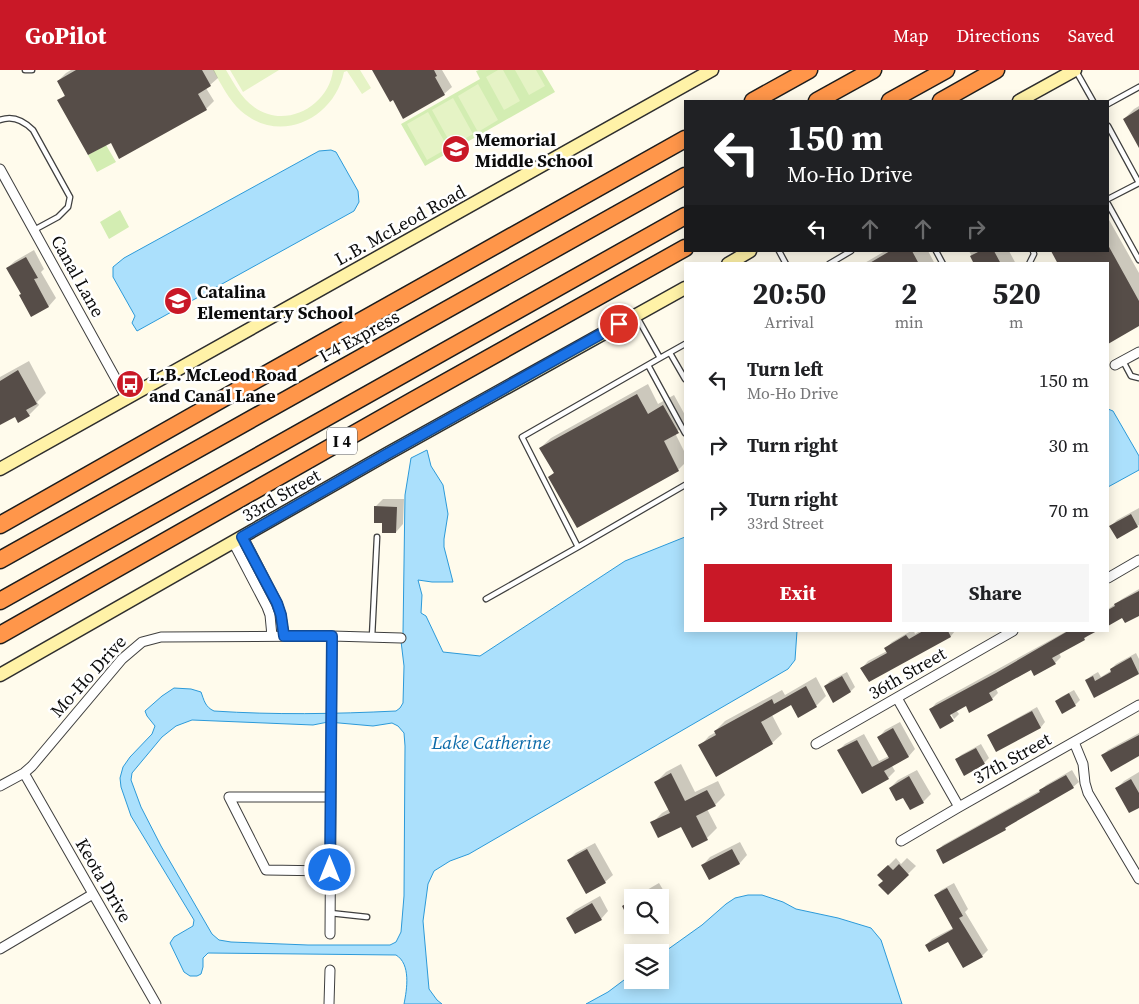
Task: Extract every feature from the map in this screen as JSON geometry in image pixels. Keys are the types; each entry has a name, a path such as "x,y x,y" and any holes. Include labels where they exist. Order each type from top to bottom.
{"highway":[{"path":"755,100 808,70"},
{"path":"820,100 873,70"},
{"path":"892,100 946,70"},
{"path":"943,100 996,70"},
{"path":"0,525 684,141"},
{"name":"I-4 Express","path":"0,560 684,177"},
{"path":"0,601 684,217"},
{"name":"I 4","path":"0,635 684,249"}],"street":[{"name":"L.B. McLeod Road","path":"1,467 127,399 712,70"},
{"path":"1021,100 1075,70"},
{"name":"Canal Lane","path":"0,169 127,399"},
{"path":"731,262 748,252"},
{"name":"33rd Street","path":"0,675 387,454 684,289"},
{"path":"1115,365 1139,352"},
{"path":"238,540 270,615 272,636"},
{"path":"238,540 277,603 284,636"},
{"path":"1109,577 1139,560"},
{"name":"36th Street","path":"816,744 1011,632"},
{"path":"330,934 332,636"},
{"name":"Mo-Ho Drive","path":"0,786 24,773 32,766 122,659 142,642 161,637 332,636 401,638"},
{"path":"897,698 959,807"},
{"name":"37th Street","path":"901,841 1139,705"},
{"path":"1074,742 1083,764 1088,793 1139,879"},
{"name":"Keota Drive","path":"24,773 156,1004"},
{"path":"330,870 266,870 229,797 331,797"},
{"path":"0,948 93,894"},
{"path":"329,1004 330,970"}],"lane":[{"path":"25,70 32,70"},
{"path":"1075,70 1092,100"},
{"path":"1109,103 1139,87"},
{"path":"0,120 15,118 25,122 33,130 70,197 68,206 58,217 34,230"},
{"path":"1109,128 1139,183 1109,198"},
{"path":"1109,206 1139,260"},
{"path":"832,262 848,252"},
{"path":"636,315 660,358"},
{"path":"578,547 522,437 684,345"},
{"path":"670,353 684,377"},
{"path":"648,365 684,431"},
{"path":"1115,365 1132,376 1139,378"},
{"path":"486,599 684,485"},
{"path":"372,637 377,537"},
{"path":"330,913 367,917"}],"green space":[{"path":"213,70 226,70 238,90 249,103 266,113 279,116 292,115 304,111 314,104 330,83 333,70 360,70 371,88 362,94 347,71 344,72 338,89 329,103 317,114 303,122 288,126 272,126 256,121 241,111 229,97"},
{"path":"230,70 279,70 243,92"},
{"path":"498,70 503,70 520,101 504,110 486,77"},
{"path":"515,70 536,70 545,86 529,95"},
{"path":"542,70 555,92 425,166 401,124 480,79 476,71"},
{"path":"478,84 498,120 478,132 458,96"},
{"path":"453,98 473,134 452,146 432,110"},
{"path":"428,112 448,148 427,160 407,124"},
{"path":"106,145 116,162 97,172 88,155"},
{"path":"120,210 129,227 109,239 100,222"}],"water":[{"path":"331,150 336,152 358,191 359,202 354,211 137,331 132,323 135,316 113,277 113,267 124,258 319,151"},
{"path":"1109,409 1113,411 1139,456 1139,470 1109,486"},
{"name":"Lake Catherine","path":"427,450 431,466 443,485 448,514 444,547 453,582 418,580 422,595 421,613 426,616 443,652 480,656 625,561 684,537 684,632 797,632 795,660 788,669 469,854 450,861 434,871 428,884 423,921 429,989 442,1004 404,1004 407,977 404,964 396,955 208,953 203,958 201,974 190,976 184,972 170,943 174,937 193,926 194,920 131,816 121,787 120,778 123,767 152,734 155,726 145,711 174,688 191,689 201,692 207,705 214,711 327,713 396,711 400,708 403,703 404,666 401,641 403,633 405,495 411,458","holes":["192,720 313,725 328,722 373,726 392,723 398,726 404,733 404,896 401,932 396,942 390,945 308,945 219,940 212,934 161,846 141,807 131,780 132,773 162,737 176,726"]},
{"path":"748,895 762,895 783,902 796,909 838,918 871,928 881,940 902,1004 586,1004 608,992 624,980 624,989 669,989 669,949 735,898"}],"building":[{"path":"76,70 202,70 211,86 198,94 207,110 119,159 111,143 88,155 57,100 65,96 57,81"},
{"path":"372,70 434,70 437,76 435,77 445,95 403,119 393,100 390,102"},
{"path":"1139,109 1139,148 1123,119"},
{"path":"1109,247 1139,301 1139,326 1109,343 1109,262 1057,262 1052,252 1109,252"},
{"path":"888,252 913,252 918,262 871,262"},
{"path":"978,252 995,252 1000,262 973,262 970,256"},
{"path":"26,257 38,278 34,279 49,307 31,317 19,295 21,294 6,268"},
{"path":"18,370 37,404 26,410 30,416 18,423 15,417 0,425 0,381"},
{"path":"637,394 648,414 663,405 679,433 664,441 679,471 577,528 548,477 554,473 539,448"},
{"path":"374,506 397,507 396,533 382,533 382,523 374,523"},
{"path":"1131,514 1138,527 1117,539 1109,526"},
{"path":"1139,591 1139,616 1125,623 1122,618 1109,625 1109,609 1115,606 1114,604"},
{"path":"921,632 948,632 951,637 869,682 860,668 887,653 884,648 906,635 909,639"},
{"path":"1066,632 1095,632 1084,638 1085,640 1052,658 1056,664 1034,676 1031,670 989,693 993,700 969,713 966,706 950,715 954,721 940,729 929,709"},
{"path":"1131,657 1139,674 1094,698 1085,680 1093,676 1095,681 1111,672 1110,669"},
{"path":"842,676 851,692 833,703 824,686"},
{"path":"806,686 817,707 798,718 791,705 761,722 773,744 716,777 698,745 716,735 714,731 772,699 774,704"},
{"path":"1069,693 1076,706 1062,714 1055,701"},
{"path":"1032,711 1041,728 996,752 987,735"},
{"path":"893,728 909,757 884,771 889,779 862,794 837,750 857,740 872,767 889,758 877,737"},
{"path":"1139,735 1139,756 1111,772 1101,755"},
{"path":"976,748 985,764 964,776 955,759"},
{"path":"671,773 685,801 707,790 716,806 696,816 708,840 692,848 681,827 658,838 650,822 670,813 654,782"},
{"path":"1066,775 1074,788 1005,828 1006,830 943,864 936,850 1040,792 1039,790"},
{"path":"909,776 924,803 910,810 903,798 896,801 889,788"},
{"path":"1131,779 1139,793 1139,808 1129,813 1115,788"},
{"path":"587,849 606,883 586,894 567,860"},
{"path":"732,849 740,864 709,880 701,865"},
{"path":"899,864 909,875 888,895 878,885 883,881 877,875 888,865 893,870"},
{"path":"947,888 963,916 959,918 983,957 963,968 948,942 929,952 925,945 953,929 934,895"},
{"path":"592,903 602,920 575,934 566,918"}],"place":[{"name":"Memorial Middle School","path":"456,149"},
{"name":"Catalina Elementary School","path":"178,301"},
{"name":"L.B. McLeod Road and Canal Lane","path":"130,384"}],"route":[{"path":"330,870 332,636 284,636 277,603 242,537 619,324"}]}
